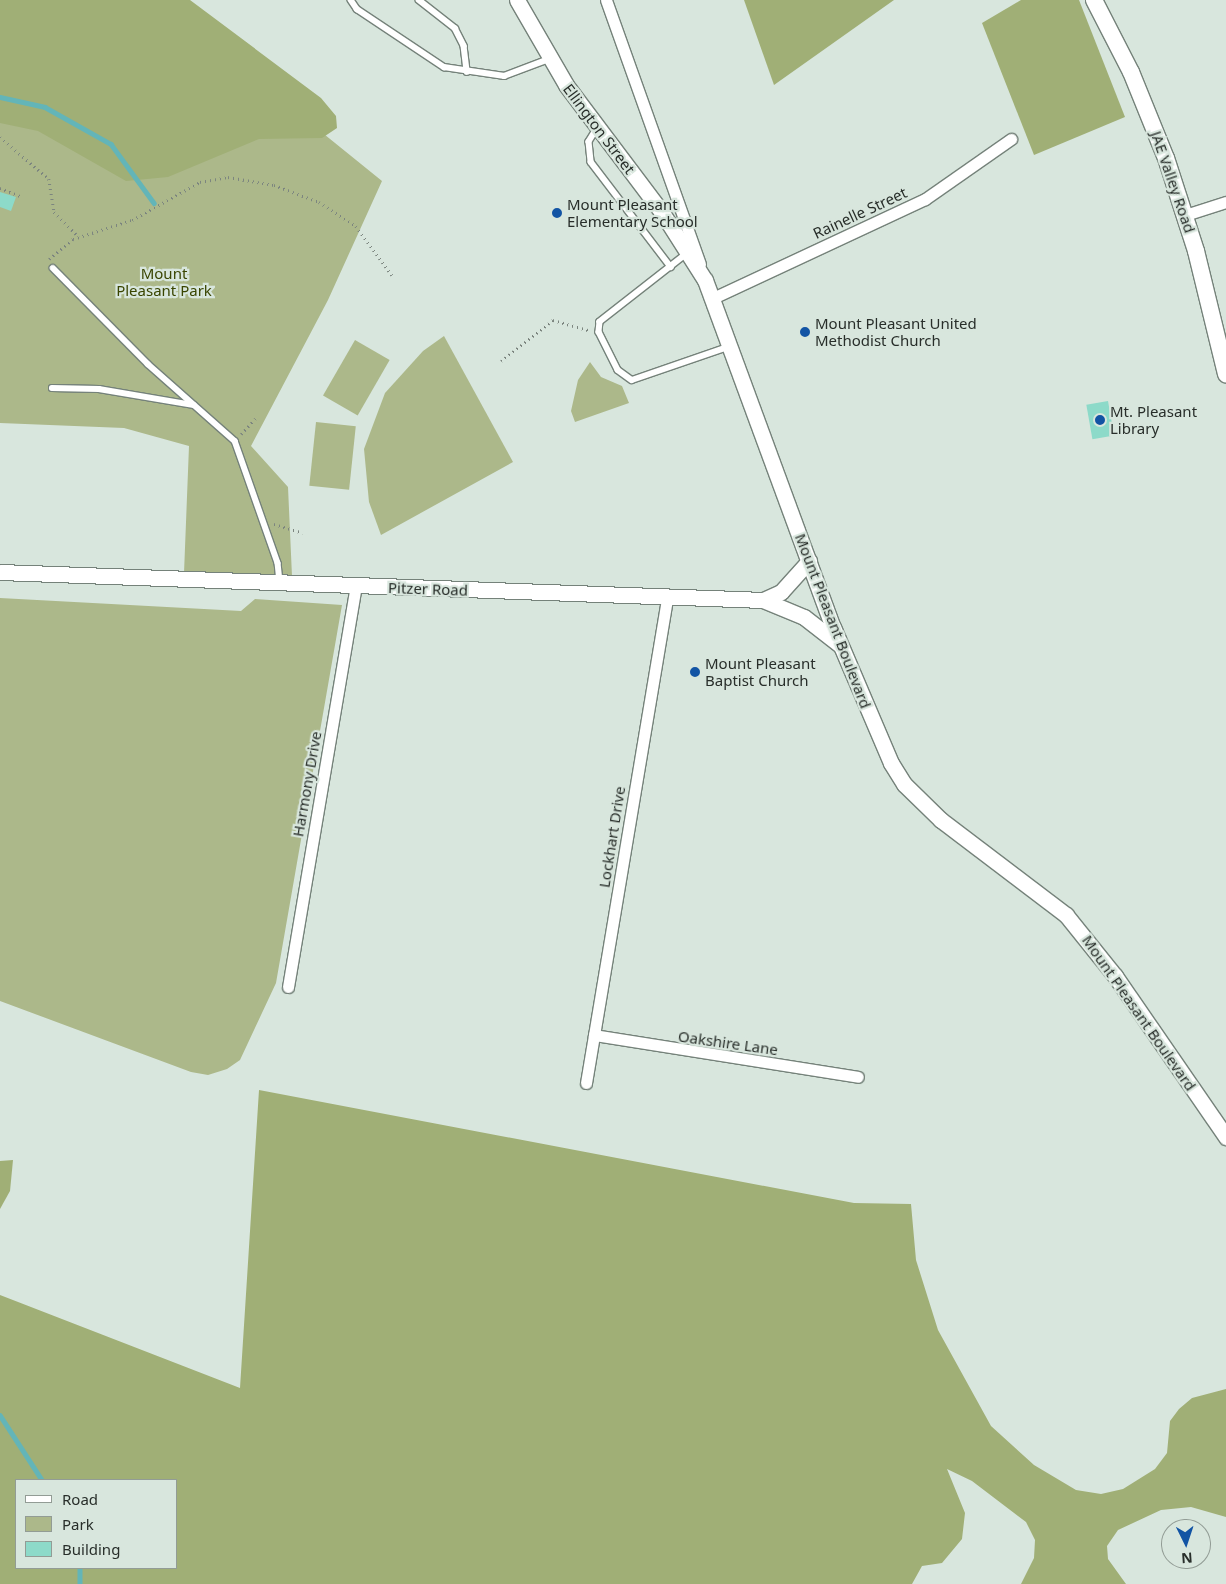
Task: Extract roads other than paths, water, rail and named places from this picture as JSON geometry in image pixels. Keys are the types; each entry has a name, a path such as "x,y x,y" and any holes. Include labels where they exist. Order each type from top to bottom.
{"main road":[{"name":"JAE Valley Road","path":"1094,0 1153,122 1185,215 1226,374"}],"street":[{"name":"Ellington Street","path":"517,0 549,59 689,253 705,280"},
{"name":"Mount Pleasant Boulevard","path":"606,0 705,280 732,345 809,561 842,647 904,784 940,820 1066,915 1115,976 1226,1137"},
{"name":"Rainelle Street","path":"713,298 925,199 1011,139"},
{"path":"1185,215 1226,202"},
{"path":"763,600 781,592 809,561"},
{"name":"Pitzer Road","path":"0,572 356,587 668,595 763,600 804,617 842,647"},
{"name":"Harmony Drive","path":"288,987 356,587"},
{"name":"Lockhart Drive","path":"586,1083 668,595"},
{"name":"Oakshire Lane","path":"594,1035 858,1077"}],"lane":[{"path":"351,0 357,9 434,63 467,72 504,76 549,59"},
{"path":"420,0 455,28 464,46 467,72"},
{"path":"598,127 589,142 591,162 671,267"},
{"path":"689,253 600,322 599,332 618,370 632,380 732,345"},
{"path":"53,268 194,405 235,441 278,563 280,583"},
{"path":"52,388 99,389 194,405"}],"waterway":[{"path":"0,97 45,107 111,144 154,203"},
{"path":"0,1415 41,1479"},
{"path":"80,1569 80,1584"}],"place":[{"name":"Mount Pleasant Elementary School","path":"557,213"},
{"name":"Mount Pleasant United Methodist Church","path":"805,332"},
{"name":"Mt. Pleasant Library","path":"1100,420"},
{"name":"Mount Pleasant Baptist Church","path":"695,672"}],"park label":[{"name":"Mount Pleasant Park","path":"164,282"}]}
